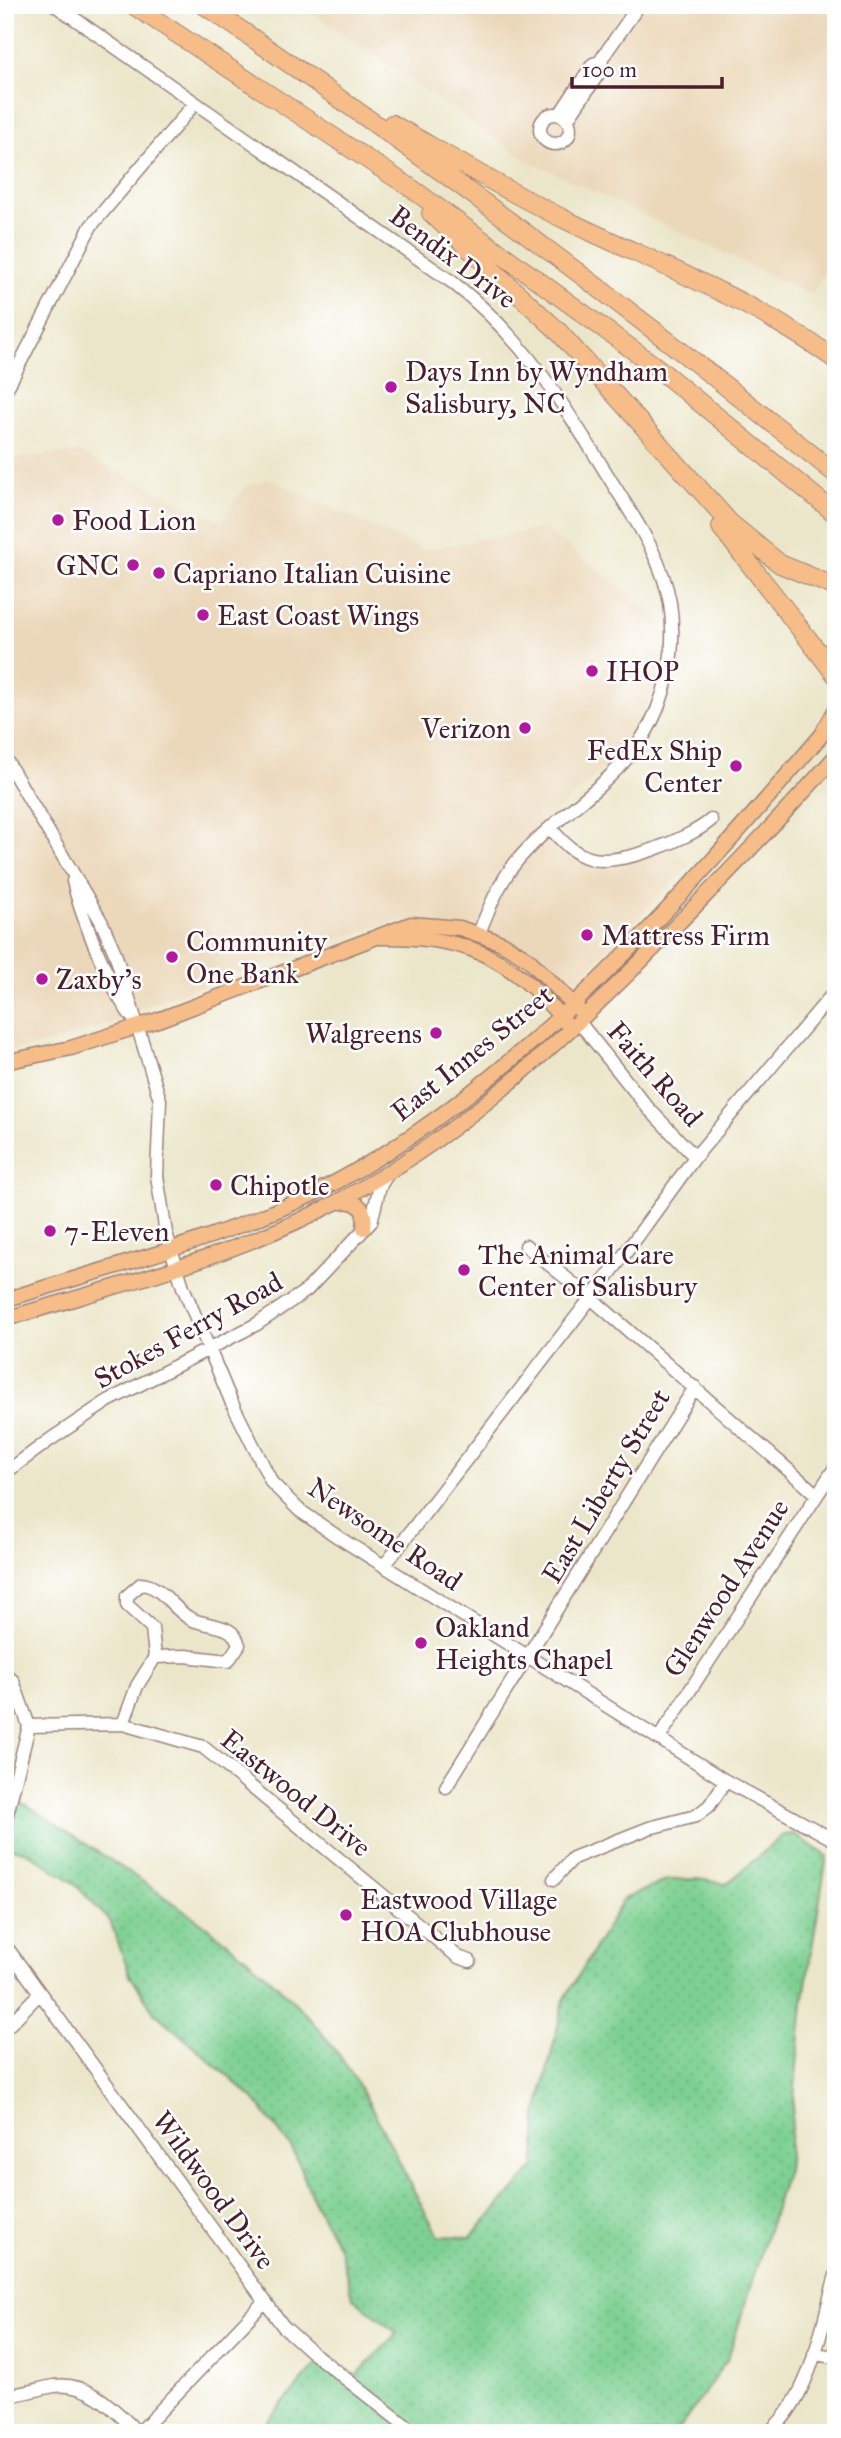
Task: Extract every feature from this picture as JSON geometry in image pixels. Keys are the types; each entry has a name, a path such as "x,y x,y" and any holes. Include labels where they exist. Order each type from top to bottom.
{"highway":[{"path":"133,5 411,188 655,366 836,514"},
{"path":"204,5 339,97 676,345 836,474"},
{"path":"339,97 539,207 696,279 798,334 836,358"},
{"path":"411,188 456,239 551,324 711,503 758,548 788,568 836,587"},
{"path":"644,428 836,675"},
{"path":"831,724 836,712"}],"main road":[{"name":"East Innes Street","path":"5,1300 171,1250 267,1215 366,1164 472,1092 573,1002 679,894 831,724"},
{"name":"East Innes Street","path":"5,1319 176,1268 264,1236 331,1205 389,1172 499,1094 579,1022 744,856 836,756"},
{"name":"Faith Road","path":"5,1062 71,1048 139,1026 378,937 416,923 438,924 479,933 521,954 579,1009 579,1022 566,1023 513,972 473,948 435,938 378,937"},
{"path":"331,1205 346,1201 358,1204 365,1215 364,1228"}],"street":[{"name":"Bendix Drive","path":"55,5 452,282 495,317 545,376 654,553 665,583 672,619 671,654 660,702 643,737 628,757 550,828 508,873 479,933"},
{"path":"564,117 593,64 600,62 639,5"},
{"path":"5,392 91,226 195,103"},
{"path":"5,758 71,870 77,898 117,998 139,1026"},
{"path":"550,828 578,853 607,860 688,836 711,820"},
{"path":"384,1566 591,1298 695,1157 836,990"},
{"name":"Faith Road","path":"579,1022 648,1108 695,1157"},
{"name":"Newsome Road","path":"139,1026 160,1100 158,1187 176,1268 248,1441 272,1483 309,1517 384,1566 726,1781 836,1841"},
{"name":"Stokes Ferry Road","path":"5,1474 108,1401 266,1319 307,1290 336,1263 373,1219 380,1186 389,1172"},
{"path":"526,1247 591,1298 817,1494"},
{"name":"East Liberty Street","path":"446,1787 695,1387"},
{"name":"Glenwood Avenue","path":"659,1738 836,1466"},
{"path":"123,1724 137,1686 155,1657 152,1628 127,1605 127,1596 141,1584 150,1584 190,1619 228,1629 237,1636 239,1644 228,1661 185,1656 155,1657"},
{"path":"5,1674 13,1681 29,1726 6,1815"},
{"name":"Eastwood Drive","path":"29,1726 123,1724 203,1747 468,1960"},
{"path":"554,1879 573,1858 649,1828 696,1816 709,1806 726,1781"},
{"name":"Wildwood Drive","path":"5,1945 283,2326 415,2433"},
{"path":"5,2029 39,1994"},
{"path":"768,2433 791,2411 814,2354 836,2275"},
{"path":"5,2396 56,2386 76,2388 106,2401 139,2433 265,2301"},
{"path":"814,2354 836,2357"}],"shaded area":[{"path":"300,5 836,5 836,250 812,295 527,160"},
{"path":"77,452 221,521 244,487 270,479 423,550 544,528 663,621 664,645 654,693 637,729 608,765 539,826 565,854 594,867 619,866 674,848 689,866 580,978 558,976 523,950 400,921 355,933 164,999 101,1027 54,1042 5,1053 5,459"}],"green space":[{"path":"17,1802 27,1805 188,1913 264,1973 299,2007 330,2043 361,2088 439,2236 470,2237 535,2167 537,2115 564,2000 624,1899 667,1880 698,1879 727,1884 783,1835 794,1834 827,1856 803,2003 787,2170 728,2358 683,2424 674,2433 257,2433 325,2355 356,2376 397,2333 352,2297 340,2249 316,2206 293,2150 254,2099 154,2012 130,1975 110,1921 73,1882 25,1851 11,1848 5,1863 5,1826 12,1827"}],"place":[{"name":"Days Inn by Wyndham Salisbury, NC","path":"391,387"},
{"name":"Food Lion","path":"58,520"},
{"name":"GNC","path":"133,565"},
{"name":"Capriano Italian Cuisine","path":"159,573"},
{"name":"East Coast Wings","path":"203,615"},
{"name":"IHOP","path":"592,671"},
{"name":"Verizon","path":"525,728"},
{"name":"FedEx Ship Center","path":"736,766"},
{"name":"Mattress Firm","path":"587,935"},
{"name":"Community One Bank","path":"172,957"},
{"name":"Zaxby's","path":"42,979"},
{"name":"Walgreens","path":"436,1033"},
{"name":"Chipotle","path":"216,1185"},
{"name":"7-Eleven","path":"50,1231"},
{"name":"The Animal Care Center of Salisbury","path":"464,1270"},
{"name":"Oakland Heights Chapel","path":"421,1643"},
{"name":"Eastwood Village HOA Clubhouse","path":"346,1915"}]}
